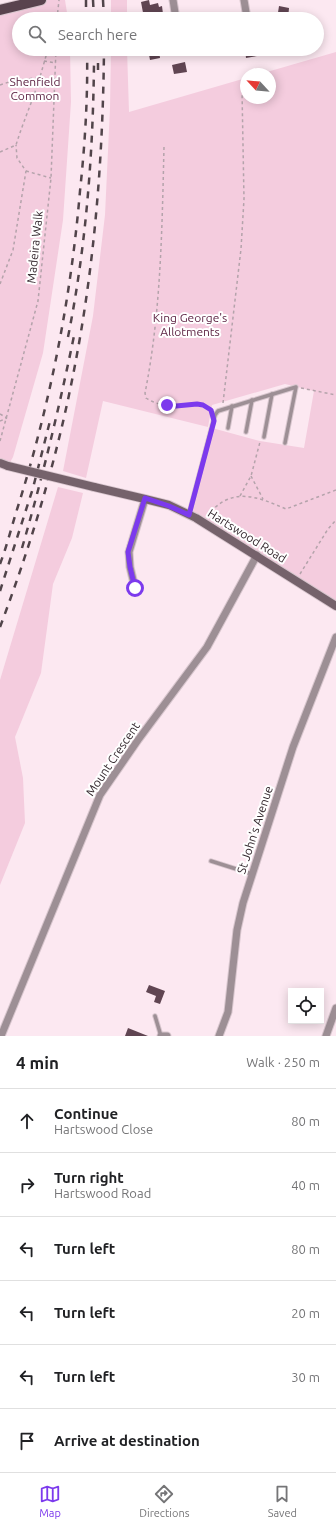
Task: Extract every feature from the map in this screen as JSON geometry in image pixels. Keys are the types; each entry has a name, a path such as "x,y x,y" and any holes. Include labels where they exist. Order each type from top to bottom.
{"main road":[{"path":"0,10 41,0"}],"street":[{"path":"173,0 175,12"},
{"path":"244,0 246,12"},
{"name":"Hartswood Road","path":"4,465 145,498 169,506 202,522 257,555 336,606"},
{"path":"135,588 128,552 145,498"},
{"name":"Mount Crescent","path":"1,1036 100,795 138,740 207,646 218,629 257,555"},
{"name":"St John's Avenue","path":"219,1036 228,1012 237,930 243,903 293,747 336,637"},
{"path":"326,1036 336,1008"},
{"path":"161,1036 167,1036"}],"lane":[{"path":"189,515 216,413 220,409 296,387 284,443"},
{"path":"264,437 272,394"},
{"path":"246,432 252,400"},
{"path":"228,428 232,406"},
{"path":"211,861 252,874"},
{"path":"155,1016 161,1036"}],"path":[{"path":"58,12 60,0"},
{"path":"46,56 33,101 23,123 16,144 17,158 26,171 51,178"},
{"name":"Madeira Walk","path":"0,441 38,301 51,178 56,56"},
{"path":"44,61 56,63"},
{"path":"0,86 9,82 40,77"},
{"path":"220,409 223,405 241,249 244,199 242,104"},
{"path":"0,152 16,144"},
{"path":"164,147 159,267 153,334 145,393 146,398 157,404 176,406 203,405 211,410 214,421"},
{"path":"0,284 13,250 16,226 22,203 23,182 26,171"},
{"path":"296,387 336,395"},
{"path":"0,414 7,418"},
{"path":"0,421 7,418"},
{"path":"240,496 251,476 260,441"},
{"path":"251,476 263,499"},
{"path":"202,522 213,508 224,501 240,496 263,499 286,509 336,490"},
{"path":"296,581 320,542 336,520"}],"green space":[{"name":"Shenfield Common","path":"42,0 65,0 67,12 12,12 12,56 70,56 71,102 63,220 43,353 13,457 8,466 0,463 0,10"},
{"path":"111,0 127,0 127,12 111,12"},
{"name":"King George's Allotments","path":"336,52 336,606 189,515 212,428 260,441 304,448 314,391 285,384 212,405 208,427 103,401 86,478 63,471 93,316 105,215 111,56 127,56 129,112 240,80 240,104 276,104 276,69"},
{"path":"58,487 83,493 72,538 53,584 41,673 15,737 23,778 25,823 0,885 0,680"}],"building":[{"path":"149,0 150,5 158,3 159,7 162,6 163,12 143,12 141,2"},
{"path":"279,6 289,8 289,12 278,12"},
{"path":"149,56 160,56 160,58 150,60"},
{"path":"246,56 257,56 246,58"},
{"path":"185,62 187,72 174,74 172,65"},
{"path":"149,985 165,991 160,1004 154,1002 156,996 146,992"},
{"path":"128,1028 148,1036 125,1036"}],"railway":[{"path":"86,0 86,12"},
{"path":"93,0 94,12"},
{"path":"103,0 104,12"},
{"path":"0,564 6,548 41,424 65,309 76,231 83,156 87,103 87,56"},
{"path":"98,56 98,70"},
{"path":"0,627 23,563 43,498 61,432 75,365 88,287 97,208 102,128 104,56"},
{"path":"68,337 80,269 84,235 92,132 94,63"},
{"path":"22,548 51,440 75,331"},
{"path":"0,591 33,488 50,421"}],"route":[{"path":"135,588 128,552 145,498 189,515 214,421 211,410 203,405 167,405"}]}
